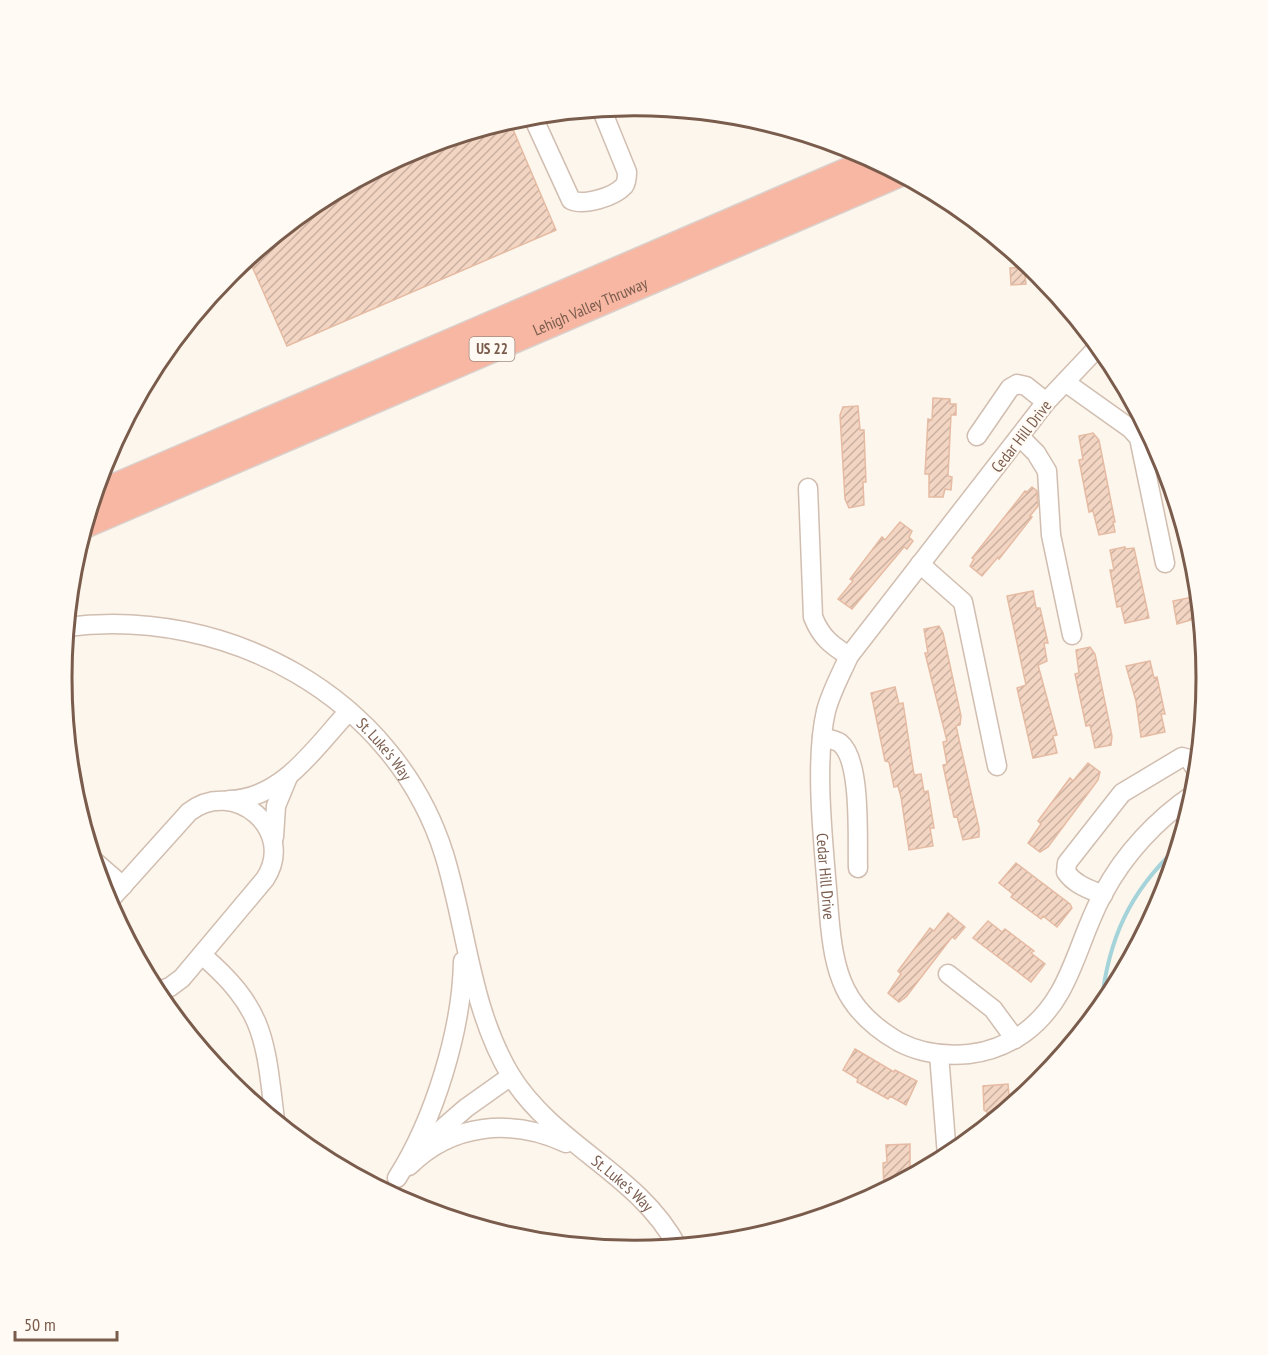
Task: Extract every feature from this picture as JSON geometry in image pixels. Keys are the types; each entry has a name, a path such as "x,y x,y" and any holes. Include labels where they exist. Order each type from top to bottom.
{"highway":[{"name":"Lehigh Valley Thruway","path":"104,492 864,165"},
{"name":"Lehigh Valley Thruway","path":"95,520 890,177"}],"street":[{"path":"536,124 571,200 587,204 623,186 627,179 627,172 605,117"},
{"name":"Cedar Hill Drive","path":"1093,353 1046,402 849,656 831,697 822,737 825,862 832,955 839,976 856,1006 884,1033 902,1044 939,1054 974,1053 1015,1039 1045,1015 1059,996 1071,974 1102,895 1142,839 1161,819 1181,804"},
{"path":"1065,382 1131,429 1140,438 1166,563"},
{"path":"977,436 1010,388 1017,384 1026,386 1046,402"},
{"path":"1020,436 1036,453 1047,471 1051,535 1072,635"},
{"path":"808,488 813,617 819,632 828,644 849,656"},
{"path":"920,564 963,602 997,766"},
{"name":"St. Luke's Way","path":"75,626 133,623 170,627 218,638 275,661 311,682 349,711 384,747 421,799 444,854 482,1014 511,1076 543,1116 638,1197 662,1223 672,1238"},
{"path":"115,894 189,812 204,803 261,793 289,776 349,711"},
{"path":"822,737 839,742 847,753 854,772 858,868"},
{"path":"1102,895 1071,879 1066,872 1067,863 1122,793 1182,757 1190,760"},
{"path":"165,987 179,981 267,876 272,864 276,806 289,776"},
{"path":"227,800 244,805 261,817 271,833 273,846"},
{"path":"107,873 123,886"},
{"path":"392,1185 416,1144 433,1101 452,1036 462,979 459,911"},
{"path":"202,955 240,991 256,1020 267,1055 274,1108"},
{"path":"948,974 993,1009 1015,1039"},
{"path":"939,1054 946,1145"},
{"path":"392,1185 430,1139 511,1076"},
{"path":"392,1185 414,1160 437,1144 464,1132 491,1127 540,1134 589,1156"}],"building":[{"path":"513,129 556,230 287,346 252,266 322,210 385,173 453,145"},
{"path":"1018,267 1025,274 1026,284 1011,285 1010,268"},
{"path":"933,398 950,399 950,404 956,404 956,415 951,415 948,476 952,477 951,490 945,489 943,497 929,497 929,474 925,474 928,419 932,420"},
{"path":"858,406 860,430 864,430 866,482 863,482 864,505 849,508 845,499 840,415 843,407"},
{"path":"1093,433 1099,440 1115,522 1113,522 1115,532 1099,535 1093,511 1089,512 1079,460 1083,459 1079,436"},
{"path":"1032,487 1037,491 1038,506 1030,516 1032,517 999,559 998,557 982,576 970,566 974,559 972,558 1025,491 1027,492"},
{"path":"900,522 912,531 909,537 913,541 907,549 904,547 852,609 838,599 853,581 850,579 882,537 885,540"},
{"path":"1125,547 1125,549 1134,548 1149,618 1125,623 1121,606 1117,607 1110,570 1114,570 1110,550"},
{"path":"1033,591 1036,608 1040,608 1048,643 1044,643 1047,661 1038,665 1057,735 1053,736 1057,753 1033,758 1017,688 1026,685 1007,596"},
{"path":"1190,598 1193,619 1177,624 1173,601"},
{"path":"939,626 943,633 961,716 960,725 956,726 979,828 979,837 963,840 957,816 954,817 943,765 947,764 943,742 947,741 925,653 928,653 924,629"},
{"path":"1090,647 1095,654 1112,736 1111,745 1095,748 1090,725 1086,726 1075,674 1079,673 1076,650"},
{"path":"1150,661 1154,678 1157,677 1165,714 1161,714 1165,732 1141,737 1136,701 1126,666"},
{"path":"895,687 899,704 903,703 914,775 921,774 924,792 928,791 934,828 930,828 933,846 909,850 901,797 898,786 894,787 889,762 885,761 871,693"},
{"path":"1088,763 1100,772 1098,780 1048,847 1040,852 1028,843 1041,824 1038,821 1070,778 1073,781"},
{"path":"1016,863 1070,904 1072,908 1057,927 1043,916 1041,919 1011,897 1013,894 999,883"},
{"path":"948,913 965,927 955,939 952,937 906,997 899,1002 888,993 901,974 898,971 930,928 934,931"},
{"path":"988,921 1002,932 1005,929 1034,951 1031,953 1045,964 1031,982 973,938"},
{"path":"855,1049 894,1072 895,1070 917,1081 906,1105 890,1096 888,1099 857,1082 858,1079 843,1070"},
{"path":"1008,1084 1009,1096 987,1114 984,1110 983,1086"},
{"path":"910,1144 910,1167 884,1182 883,1163 887,1162 886,1145"}],"waterway":[{"path":"1103,986 1109,960 1124,919 1146,882 1165,860"}]}
